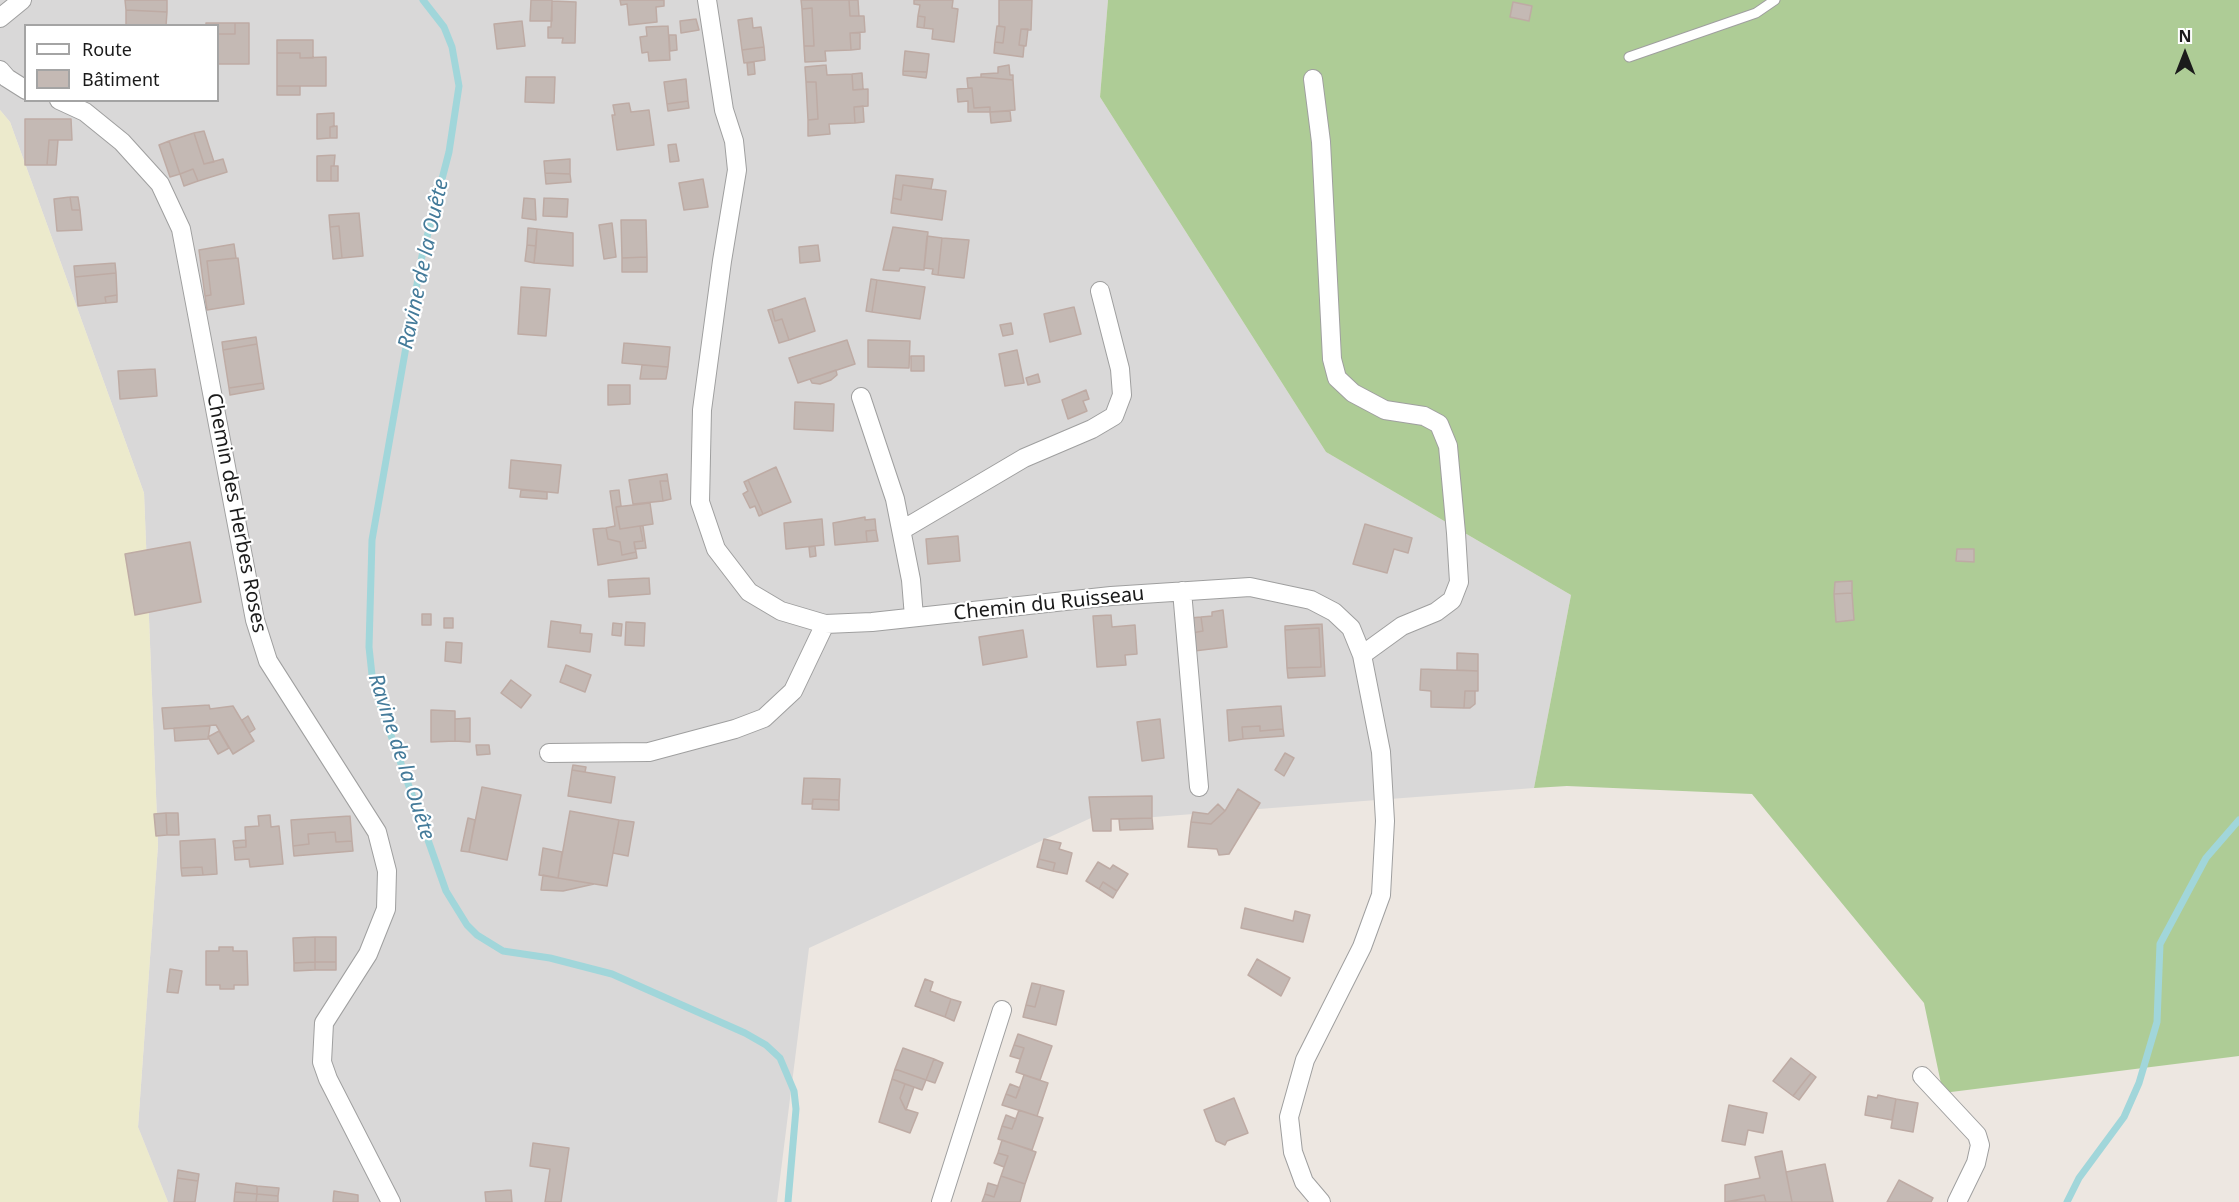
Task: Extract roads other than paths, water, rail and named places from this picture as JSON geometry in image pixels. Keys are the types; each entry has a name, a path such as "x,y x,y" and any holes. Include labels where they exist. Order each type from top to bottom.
{"street":[{"path":"0,18 22,0"},
{"name":"Chemin du Ruisseau","path":"707,0 724,110 734,141 738,170 722,261 702,411 700,502 716,549 749,592 781,611 825,624 1182,591 1250,587 1311,600 1334,612 1351,628 1362,655 1381,752 1385,821 1381,896 1362,947 1305,1060 1289,1117 1293,1152 1304,1182 1321,1202"},
{"path":"0,70 7,78 24,89"},
{"path":"1313,79 1321,142 1332,360 1337,378 1353,393 1385,410 1424,416 1439,424 1448,446 1455,522 1459,582 1452,600 1436,612 1402,626 1362,655"},
{"name":"Chemin des Herbes Roses","path":"63,102 85,112 122,142 160,184 181,229 255,620 268,661 377,832 387,871 386,909 368,954 324,1023 322,1062 328,1079 391,1202"},
{"path":"902,530 1024,458 1092,429 1114,416 1122,395 1120,369 1100,291"},
{"path":"861,397 896,499 911,580 914,617"},
{"path":"1182,591 1199,787"},
{"path":"549,753 649,752 735,729 764,718 793,691 825,624"},
{"path":"941,1202 1002,1011"},
{"path":"1922,1076 1977,1135 1980,1145 1976,1163 1957,1202"}],"lane":[{"path":"1629,57 1746,16 1775,0"}],"waterway":[{"name":"Ravine de la Ouête","path":"423,0 444,27 452,47 459,86 449,152 422,256 372,540 369,647 372,675 381,707 446,891 467,925 477,935 503,951 550,958 612,974 745,1033 766,1045 780,1058 794,1091 796,1109 788,1202"},
{"path":"2067,1202 2079,1178 2124,1117 2139,1083 2157,1022 2160,944 2206,858 2239,820"}]}
